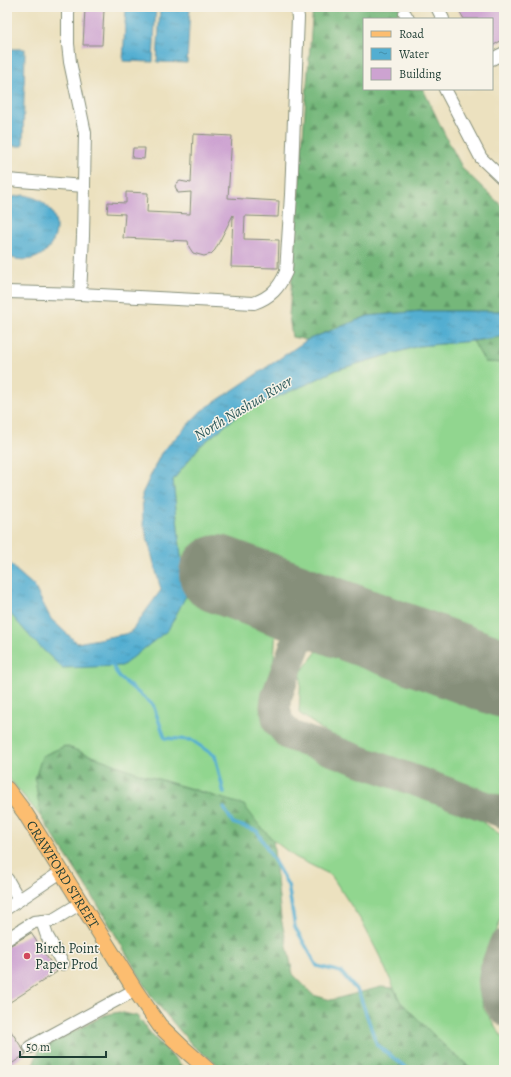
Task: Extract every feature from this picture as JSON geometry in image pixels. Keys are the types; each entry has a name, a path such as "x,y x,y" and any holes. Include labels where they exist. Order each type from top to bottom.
{"main road":[{"name":"CRAWFORD STREET","path":"7,789 25,813 135,990 160,1026 208,1070"}],"street":[{"path":"68,7 68,44 70,62 85,133 80,294"},
{"path":"7,292 80,294 254,303 264,299 274,292 282,283 286,272 291,195 298,17 296,7"},
{"path":"437,7 442,18"},
{"path":"493,59 504,53"},
{"path":"445,90 481,158 504,180"},
{"path":"7,180 84,186"},
{"path":"7,908 61,872"},
{"path":"7,879 19,900"},
{"path":"7,939 34,922 53,920 81,903"},
{"path":"42,921 47,936 63,964"},
{"path":"30,1048 135,990"}],"green space":[{"path":"313,7 408,7 398,13 397,18 363,18 363,90 423,90 463,169 504,208 504,311 421,311 368,316 307,340 292,337 289,316"},
{"path":"504,336 504,363 485,362 473,341"},
{"path":"473,341 485,362 504,363 504,651 225,548 207,599 276,624 274,660 265,702 265,715 269,727 283,743 478,819 504,837 504,908 483,974 480,996 484,1009 504,1040 504,1070 473,1070 449,1050 400,1001 362,922 331,875 295,857 273,840 259,825 206,793 141,774 65,746 42,756 35,779 41,817 7,776 7,610 11,614 122,666 187,594 181,556 173,480 200,446 243,411 305,385 336,370 419,346"},
{"path":"324,642 504,707 504,804 423,774 330,735 299,713 301,672"},
{"path":"65,746 141,774 244,805 259,825 273,840 281,918 293,974 313,995 331,1000 381,987 394,988 400,1001 449,1050 473,1070 225,1070 193,1046 153,999 95,900 41,817 35,779 42,756"},
{"path":"119,1012 137,1016 152,1035 186,1070 31,1070 39,1050 105,1015"}],"water":[{"path":"126,7 156,7 153,62 123,61"},
{"path":"160,7 190,7 187,63 157,62"},
{"path":"7,49 25,49 23,146 7,146"},
{"path":"24,195 41,201 52,212 56,224 54,237 48,249 38,257 24,260 7,256 7,200 12,197"},
{"name":"North Nashua River","path":"421,311 504,311 504,336 473,341 419,346 336,370 305,385 243,411 200,446 173,480 181,556 187,594 168,630 122,666 62,668 34,641 7,610 7,560 34,586 51,619 77,643 130,633 161,590 143,522 142,494 161,453 201,411 307,340 368,316"}],"building":[{"path":"457,7 504,7 504,39 493,45 493,18 463,18"},
{"path":"85,9 104,10 102,45 83,45"},
{"path":"193,134 232,136 228,198 279,201 278,217 245,216 244,239 279,240 278,268 231,267 233,215 215,250 211,254 204,256 193,253 189,247 188,241 123,238 125,214 107,213 108,202 126,203 126,192 148,193 147,212 190,214 191,192 178,193 175,186 180,181 191,183"},
{"path":"133,148 145,148 144,159 132,158"},
{"name":"Birch Point Paper Prod","path":"31,933 57,972 7,1004 7,946"},
{"path":"7,1025 26,1054 7,1067"}],"waterway":[{"path":"111,663 119,677 153,705 165,738 192,740 215,756 224,793"},
{"path":"224,808 233,823 257,831 288,885 295,927 317,966 341,972 359,993 377,1045 409,1070"}],"taxiway":[{"path":"343,620 329,619 312,623 307,626 298,638 276,698 275,707 278,722 289,735 504,813"},
{"path":"504,945 497,963 493,986 498,1001 504,1010"}],"runway":[{"path":"218,574 504,679"}],"place":[{"name":"Birch Point Paper Prod","path":"27,956"}]}
